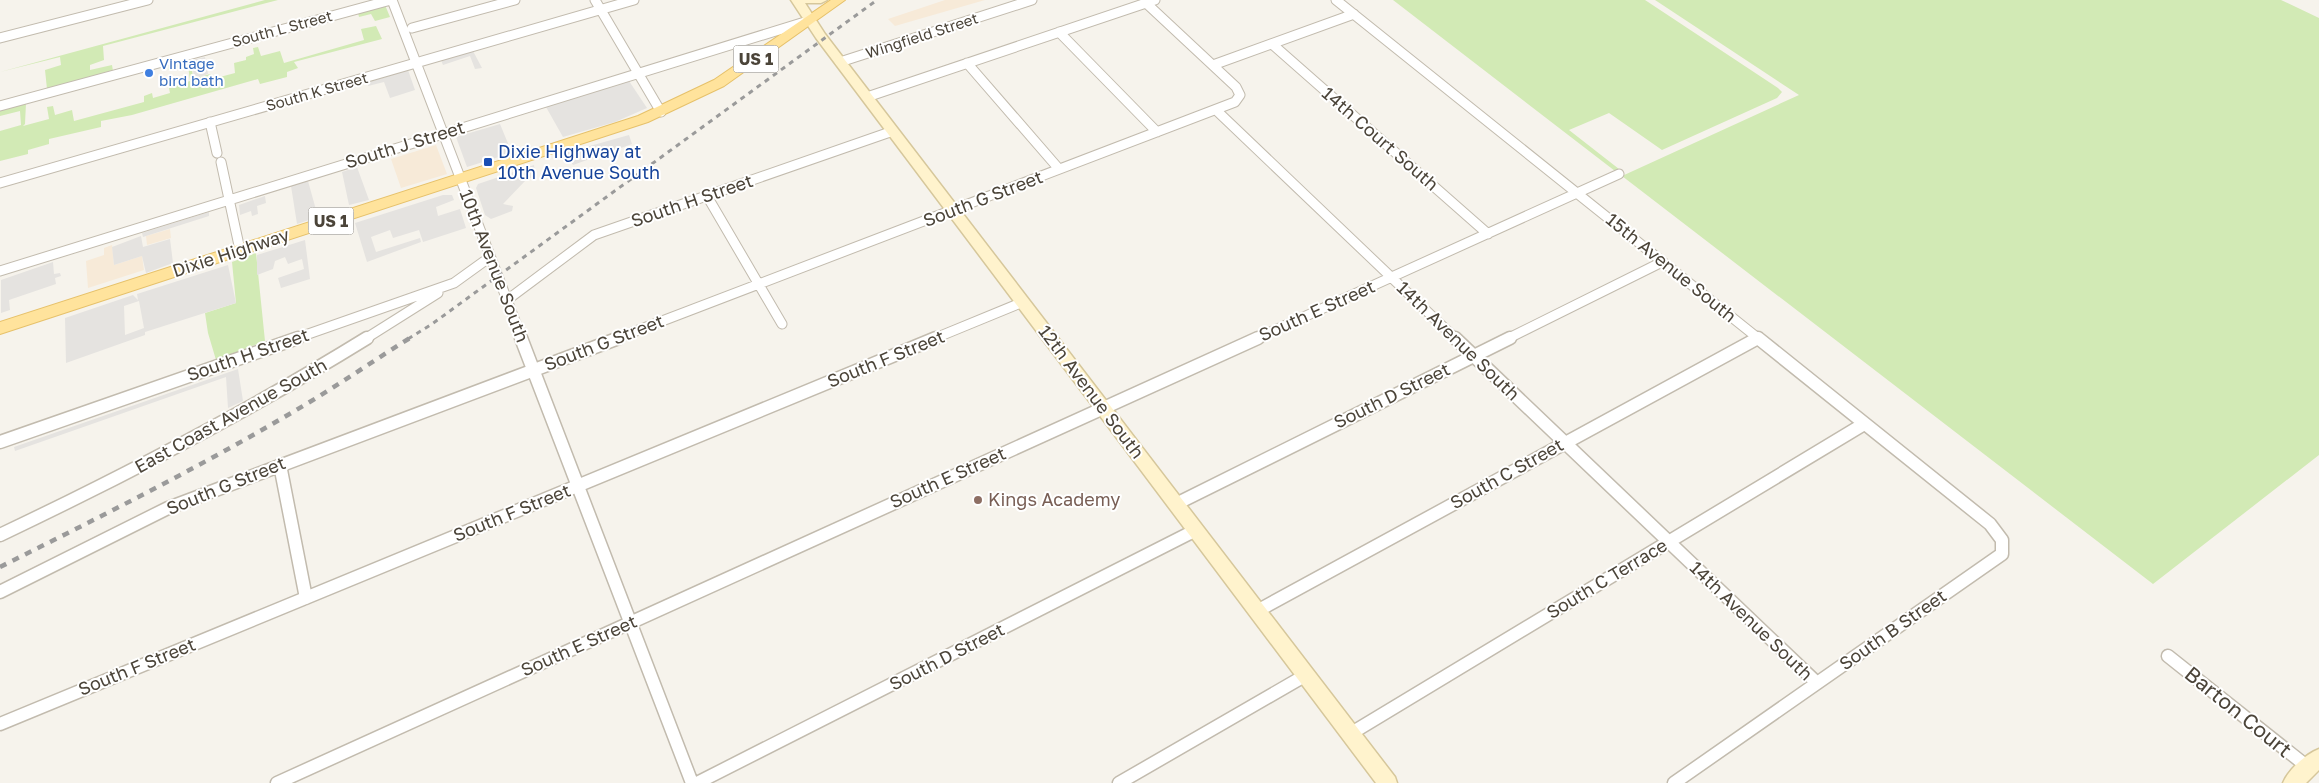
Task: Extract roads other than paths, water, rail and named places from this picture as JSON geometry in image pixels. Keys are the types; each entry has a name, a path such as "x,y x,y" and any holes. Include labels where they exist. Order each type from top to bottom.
{"main road":[{"name":"Dixie Highway","path":"0,328 614,130 658,107 725,79 838,0"}],"street":[{"path":"0,38 148,0"},
{"name":"10th Avenue South","path":"392,0 692,783"},
{"name":"South L Street","path":"0,106 392,0"},
{"path":"412,28 515,0"},
{"path":"595,0 658,107"},
{"name":"South K Street","path":"0,183 634,0"},
{"path":"799,0 821,0"},
{"name":"12th Avenue South","path":"799,0 838,59 1388,783"},
{"name":"Wingfield Street","path":"838,59 1005,2 1032,0"},
{"path":"867,97 1156,0"},
{"name":"15th Avenue South","path":"1336,0 1990,524 2002,540"},
{"path":"1146,3 1236,87 1240,95 1235,102 1216,110"},
{"path":"1213,65 1354,14"},
{"name":"South J Street","path":"0,271 811,20"},
{"path":"1059,32 1156,132"},
{"name":"14th Court South","path":"1272,44 1488,234"},
{"path":"967,63 1059,169"},
{"name":"South G Street","path":"0,592 168,508 1216,110"},
{"name":"14th Avenue South","path":"1216,110 1817,684"},
{"path":"210,122 240,250"},
{"name":"South H Street","path":"507,300 594,235 893,131"},
{"name":"South E Street","path":"277,783 1619,174"},
{"path":"707,196 782,324"},
{"name":"South H Street","path":"0,442 454,283 490,257"},
{"name":"South D Street","path":"1176,504 1662,262"},
{"name":"East Coast Avenue South","path":"0,535 143,466 244,412 342,355 454,283"},
{"name":"South F Street","path":"0,724 1023,302"},
{"name":"South C Street","path":"1257,611 1758,338"},
{"name":"South C Terrace","path":"1350,734 1864,424"},
{"path":"280,465 306,598"},
{"name":"South D Street","path":"697,783 1196,530"},
{"name":"South B Street","path":"1674,783 2002,554 2002,540"},
{"name":"Barton Court","path":"2168,656 2314,763"},
{"path":"1119,783 1306,675"},
{"path":"2292,783 2314,763"}],"railway":[{"path":"408,339 432,324 877,0"},
{"path":"0,567 232,447 321,395 410,338"}],"place":[{"name":"Vintage bird bath","path":"149,73"},
{"name":"Dixie Highway at 10th Avenue South","path":"488,162"},
{"name":"Kings Academy","path":"978,500"}]}
